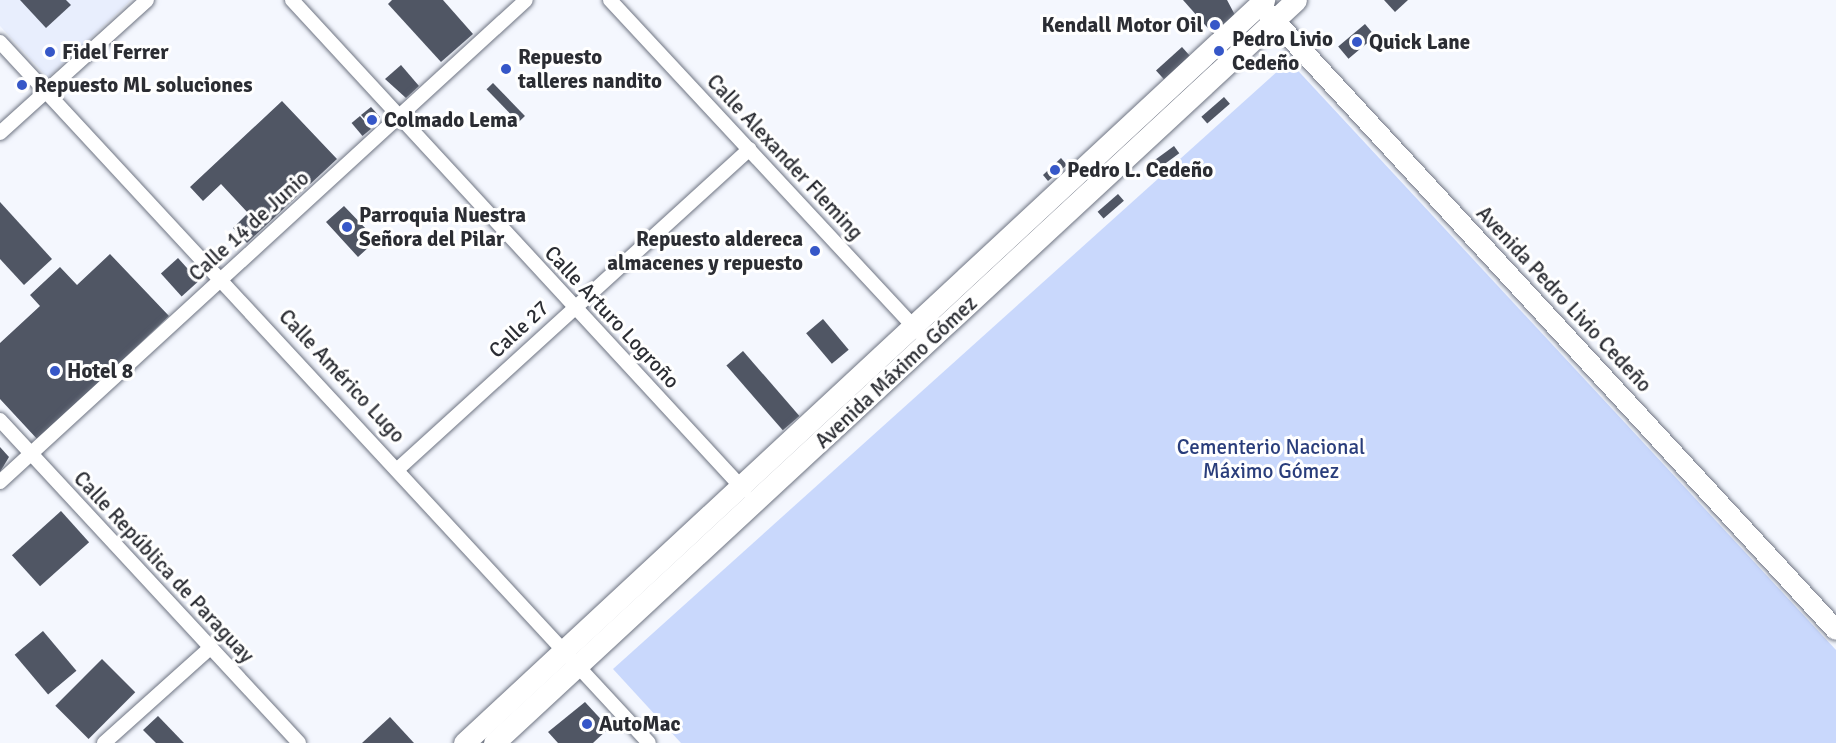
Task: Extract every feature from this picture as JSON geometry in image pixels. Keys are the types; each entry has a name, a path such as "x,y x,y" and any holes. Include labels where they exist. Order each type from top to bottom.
{"main road":[{"name":"Avenida Máximo Gómez","path":"464,743 571,657 921,335 1296,0"},
{"name":"Avenida Máximo Gómez","path":"921,335 1260,1"},
{"name":"Avenida Pedro Livio Cedeño","path":"1260,1 1274,20 1836,630"},
{"name":"Avenida Máximo Gómez","path":"494,743 571,657"}],"street":[{"path":"0,133 147,0"},
{"name":"Calle Arturo Logroño","path":"292,0 748,495"},
{"name":"Calle 14 de Junio","path":"0,482 401,117 526,0"},
{"name":"Calle Alexander Fleming","path":"610,0 921,335"},
{"name":"Calle Américo Lugo","path":"0,42 399,468 649,743"},
{"name":"Calle 27","path":"399,468 749,149"},
{"name":"Calle República de Paraguay","path":"0,420 299,743"},
{"path":"104,743 210,648"}],"shaded area":[{"name":"Fidel Ferrer","path":"0,0 131,0 48,78 0,26"}],"green space":[{"name":"Cementerio Nacional Máximo Gómez","path":"1289,61 1836,650 1836,743 681,743 613,669"}],"building":[{"path":"20,0 66,0 71,5 46,28"},
{"path":"392,0 443,0 473,34 441,62 388,4"},
{"name":"Kendall Motor Oil","path":"1183,0 1227,0 1235,15 1214,35"},
{"path":"1384,0 1408,0 1395,12"},
{"name":"Quick Lane","path":"1365,24 1375,36 1348,59 1338,46"},
{"name":"Pedro Livio Cedeño","path":"1182,47 1190,56 1164,79 1156,70"},
{"path":"401,65 419,86 406,98 385,79"},
{"path":"493,83 525,116 518,122 487,89"},
{"name":"Pedro Livio Cedeño","path":"1224,97 1230,104 1207,123 1201,117"},
{"path":"282,101 337,159 247,243 233,228 248,213 221,184 203,201 190,187"},
{"name":"Colmado Lema","path":"371,107 380,117 373,128 361,115"},
{"path":"360,116 371,129 363,136 352,123"},
{"path":"1174,146 1179,153 1155,171 1150,164"},
{"name":"Pedro L. Cedeño","path":"1061,158 1067,165 1048,181 1043,175"},
{"path":"1118,194 1124,201 1104,219 1098,212"},
{"path":"0,202 52,259 24,285 0,259"},
{"name":"Parroquia Nuestra Señora del Pilar","path":"344,206 368,231 362,237 370,246 358,257 326,222"},
{"name":"Hotel 8","path":"110,254 169,316 38,440 0,399 0,343 40,306 30,295 60,267 77,285"},
{"path":"178,258 199,281 182,296 161,273"},
{"path":"823,319 849,350 832,364 806,333"},
{"path":"743,351 799,416 783,430 726,365"},
{"path":"0,447 9,457 0,472"},
{"path":"61,511 89,542 40,586 12,555"},
{"path":"43,631 76,671 48,695 15,655"},
{"path":"102,659 135,692 89,739 55,706"},
{"path":"585,702 609,728 593,743 558,743 548,732"},
{"path":"158,716 184,743 156,743 143,730"},
{"path":"390,717 414,743 362,743"}],"place":[{"name":"Kendall Motor Oil","path":"1215,25"},
{"name":"Quick Lane","path":"1357,42"},
{"name":"Pedro Livio Cedeño","path":"1219,51"},
{"name":"Fidel Ferrer","path":"50,52"},
{"name":"Repuesto talleres nandito","path":"506,69"},
{"name":"Repuesto ML soluciones","path":"22,85"},
{"name":"Colmado Lema","path":"372,120"},
{"name":"Pedro L. Cedeño","path":"1055,170"},
{"name":"Parroquia Nuestra Señora del Pilar","path":"347,227"},
{"name":"Repuesto aldereca almacenes y repuesto","path":"815,251"},
{"name":"Hotel 8","path":"55,371"},
{"name":"AutoMac","path":"587,724"}]}
